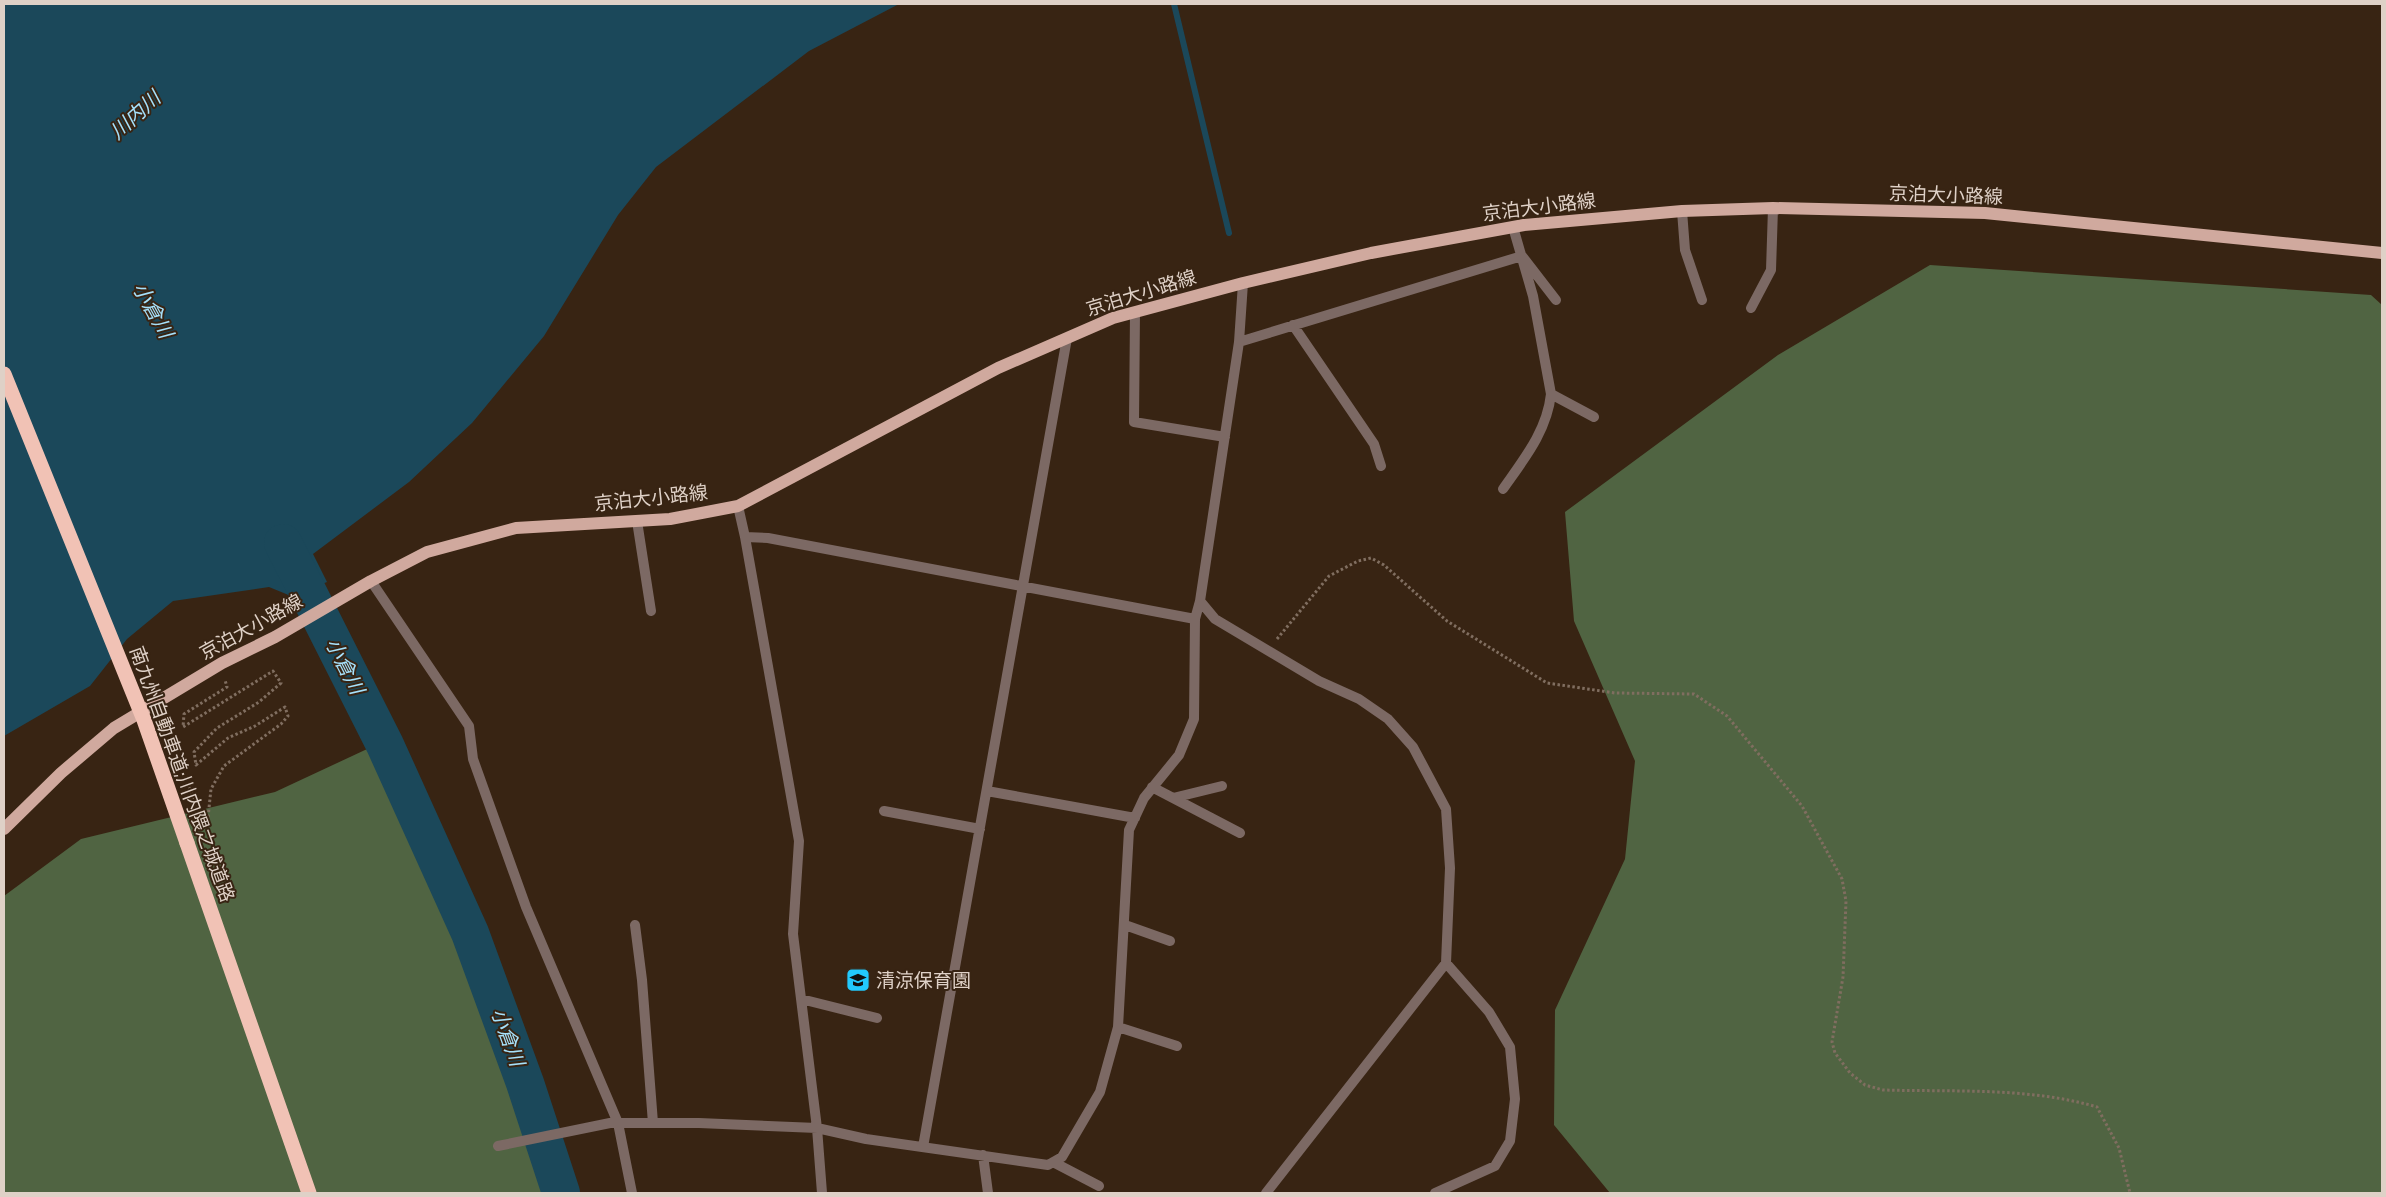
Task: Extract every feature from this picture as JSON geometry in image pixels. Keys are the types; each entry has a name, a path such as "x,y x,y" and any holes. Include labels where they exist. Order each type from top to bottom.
{"highway":[{"name":"南九州自動車道;川内隈之城道路","path":"4,374 144,720 310,1193"}],"main road":[{"name":"京泊大小路線","path":"4,829 61,773 114,728 222,663 275,637 427,552 516,528 670,519 738,506 998,368 1113,318 1243,283 1371,253 1513,227 1682,211 1773,208 1985,213 2382,253"}],"street":[{"path":"1751,308 1771,270 1773,208"},
{"path":"1682,211 1685,250 1702,300"},
{"path":"1503,489 1535,444 1549,412 1551,394 1533,296 1513,227"},
{"path":"1522,256 1556,300"},
{"path":"1239,342 1522,256"},
{"path":"498,1146 614,1123 653,1123 817,1128 866,1139 1048,1165 1062,1158 1100,1092 1118,1027 1129,830 1144,798 1179,755 1194,719 1195,619 1200,601 1239,342 1243,283"},
{"path":"1135,312 1134,422 1225,437"},
{"path":"1293,325 1374,444 1381,466"},
{"path":"923,1147 1068,338"},
{"path":"1551,394 1594,417"},
{"path":"738,506 746,537 799,841 793,934 817,1128 822,1193"},
{"path":"637,521 651,611"},
{"path":"746,537 768,538 1195,619"},
{"path":"371,582 469,726 473,759 526,907 614,1123 632,1193"},
{"path":"1200,601 1215,620 1319,681 1359,699 1388,719 1413,746 1446,809 1450,868 1446,963 1266,1193"},
{"path":"1173,798 1222,786"},
{"path":"1152,787 1240,833"},
{"path":"987,791 1135,818"},
{"path":"884,811 980,829"},
{"path":"635,925 642,980 653,1123"},
{"path":"1125,925 1170,941"},
{"path":"1435,1193 1495,1166 1510,1141 1514,1099 1510,1047 1489,1012 1446,963"},
{"path":"801,999 877,1018"},
{"path":"1118,1027 1177,1046"},
{"path":"983,1155 988,1193"},
{"path":"1053,1162 1100,1186"}],"path":[{"path":"1268,650 1329,576 1358,561 1371,558 1384,565 1446,621 1547,683 1615,692 1694,694 1727,716 1802,806 1842,879 1846,901 1843,977 1832,1042 1835,1053 1850,1073 1865,1084 1884,1090 2031,1095 2074,1100 2097,1107 2119,1148 2130,1193"},
{"path":"207,827 212,789 224,766 281,724 288,716 286,707 255,726 228,738 196,765 194,752 217,728 259,702 281,683 274,671 183,727 184,714 227,687 222,663"}],"green space":[{"path":"1930,265 2371,295 2382,305 2382,1193 1610,1193 1554,1125 1555,1010 1625,859 1635,761 1574,621 1565,512 1778,355"},
{"path":"380,743 565,1193 4,1193 4,896 81,839 275,792"}],"water":[{"name":"川内川","path":"4,4 899,4 809,51 656,167 618,215 544,336 472,423 409,482 313,554 327,582 291,596 269,587 173,601 127,639 90,686 4,736"}],"waterway":[{"path":"1174,4 1229,233"},
{"name":"小倉川","path":"283,543 385,745 470,933 525,1083 561,1193"}],"place":[{"name":"清涼保育園","path":"858,980"}]}
